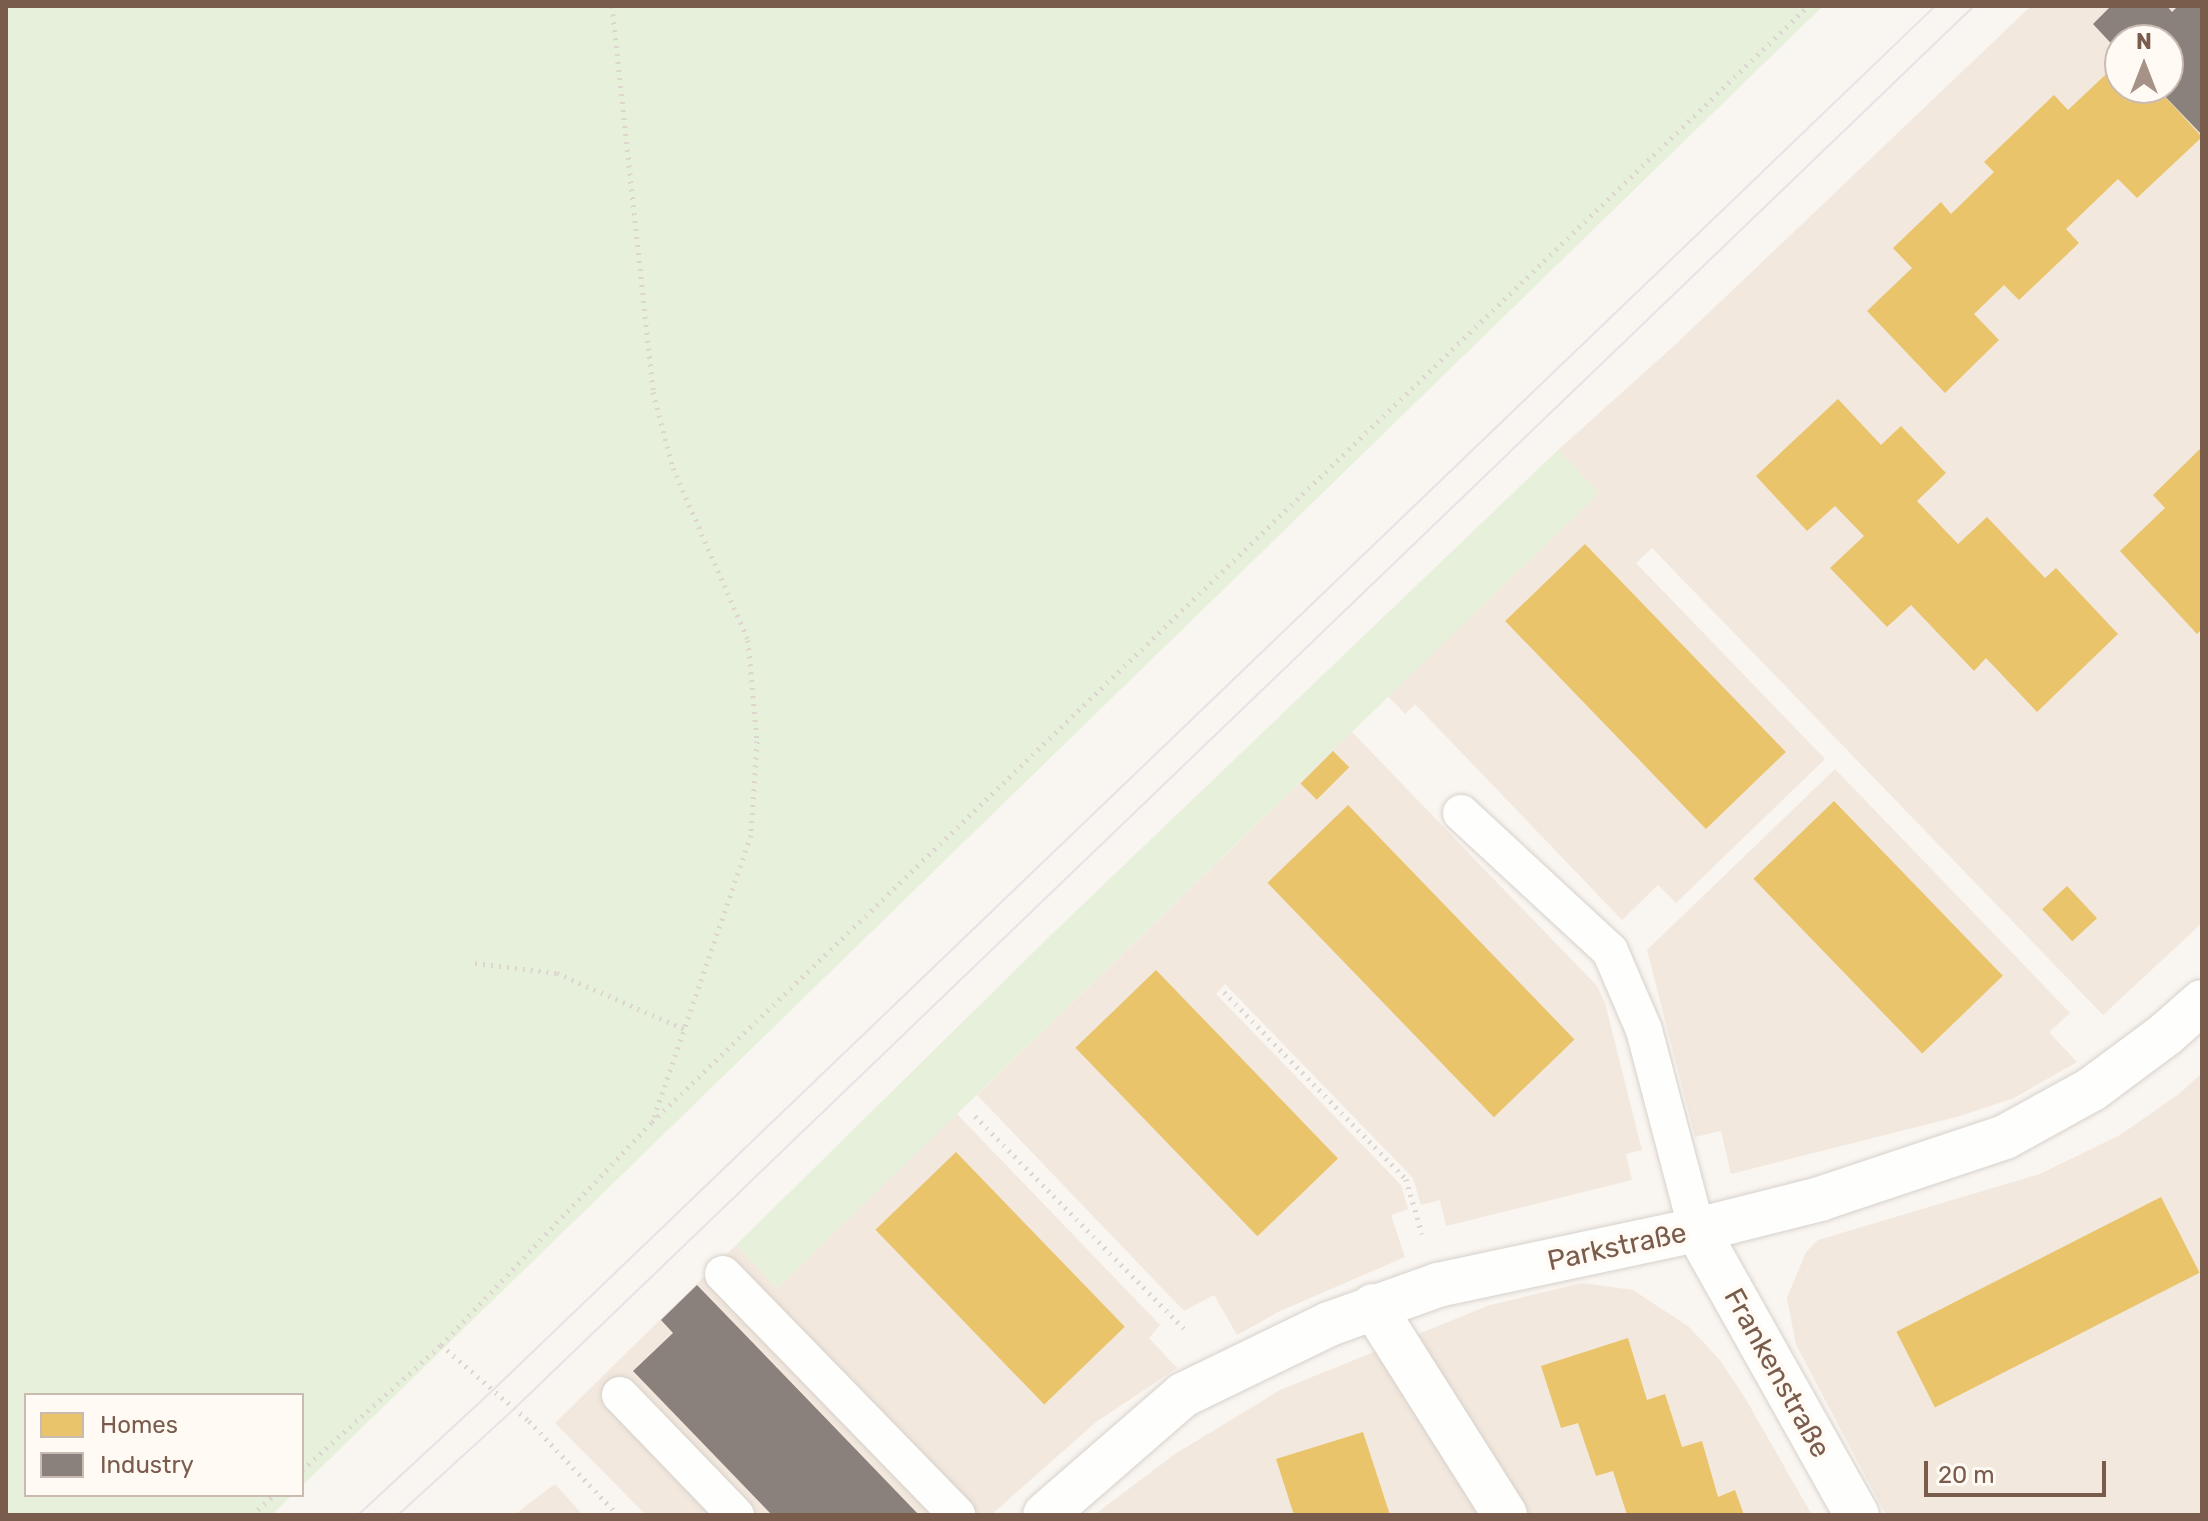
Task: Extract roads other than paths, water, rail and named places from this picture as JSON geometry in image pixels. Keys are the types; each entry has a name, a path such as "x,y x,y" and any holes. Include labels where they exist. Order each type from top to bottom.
{"street":[{"name":"Parkstraße","path":"1045,1515 1183,1395 1373,1306 1438,1285 1697,1230 1820,1199 2005,1137 2092,1089 2166,1034 2202,1002"},
{"name":"Frankenstraße","path":"1697,1230 1857,1515"},
{"path":"1373,1306 1505,1515"}],"lane":[{"path":"1461,813 1610,951 1644,1030 1697,1230"},
{"path":"723,1274 957,1515"},
{"path":"620,1395 736,1515"}],"tram line":[{"path":"358,1515 493,1390 1935,6"},
{"path":"398,1515 515,1408 1974,6"}]}
